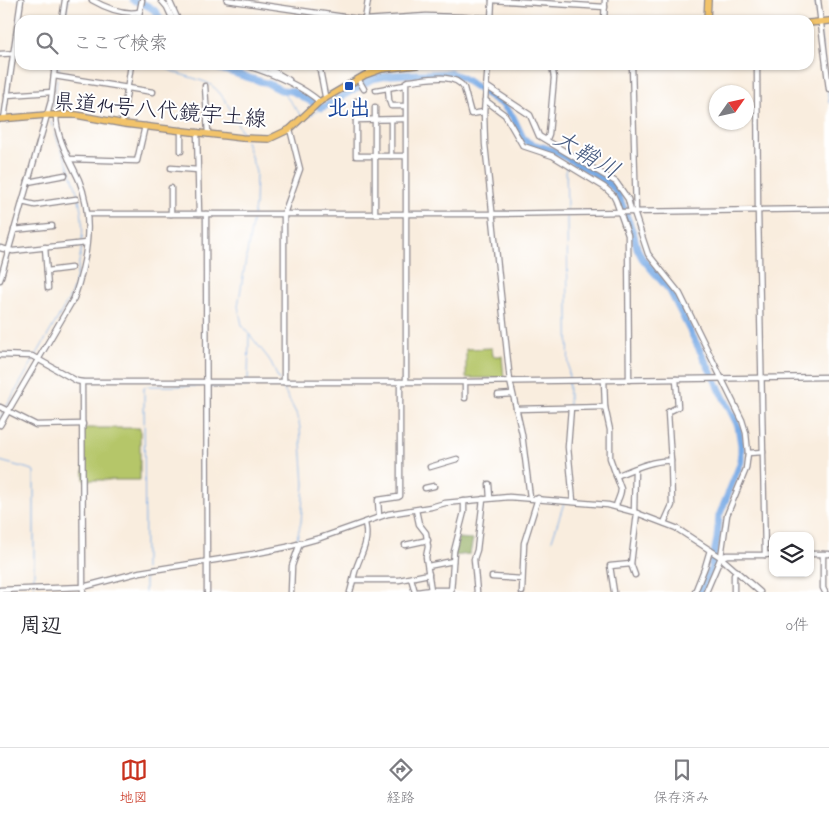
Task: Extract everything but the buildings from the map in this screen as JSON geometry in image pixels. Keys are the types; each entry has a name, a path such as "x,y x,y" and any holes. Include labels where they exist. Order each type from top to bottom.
{"main road":[{"path":"707,15 708,0"},
{"path":"816,22 829,21"},
{"name":"県道14号八代鏡宇土線","path":"2,119 46,115 76,116 242,138 269,139 290,129 302,116 326,98 359,81 370,73 379,70"}],"street":[{"path":"18,15 21,0"},
{"path":"62,15 64,0"},
{"path":"92,0 105,8 129,14 139,10"},
{"path":"138,15 142,0"},
{"path":"161,0 171,15"},
{"path":"169,0 176,15"},
{"path":"227,0 333,15"},
{"path":"366,15 368,0"},
{"path":"491,15 492,0 605,8"},
{"path":"604,15 605,0"},
{"path":"818,0 816,22 829,89"},
{"path":"2,119 15,36"},
{"path":"0,54 15,54"},
{"path":"0,280 46,115 56,70"},
{"path":"122,123 130,70"},
{"path":"261,70 295,86"},
{"path":"270,70 279,74 320,102"},
{"path":"320,70 324,96 326,98"},
{"path":"488,70 484,112 485,144 510,381 522,434 530,498"},
{"path":"546,139 549,134 554,78 553,70"},
{"path":"632,70 633,212"},
{"path":"757,70 765,555"},
{"path":"55,76 153,92"},
{"path":"376,90 405,85 408,81 452,78 464,88 471,114 484,112"},
{"path":"359,81 364,89"},
{"path":"405,85 406,381"},
{"path":"205,86 208,133"},
{"path":"486,87 530,115 538,134 616,182 628,199 648,254 676,287 742,420 748,453 746,469 727,515 720,556 706,592"},
{"path":"388,88 388,100 391,106 405,106"},
{"path":"7,95 52,92"},
{"path":"485,99 505,115 524,146 548,154 564,163 608,190 616,201 628,234 630,380"},
{"path":"356,101 356,156 405,156"},
{"path":"375,107 375,214"},
{"path":"0,425 4,409 74,298 80,281 82,243 87,214 82,190 57,129 56,115"},
{"path":"356,120 405,120"},
{"path":"391,120 391,156"},
{"path":"69,159 137,161 145,126"},
{"path":"284,382 284,214 300,169 290,129"},
{"path":"181,130 181,151"},
{"path":"197,132 199,214"},
{"path":"171,168 198,170"},
{"path":"28,182 65,176"},
{"path":"171,188 171,214"},
{"path":"22,202 35,205 76,199"},
{"path":"87,214 492,214 829,209"},
{"path":"206,214 207,592"},
{"path":"14,230 52,226"},
{"path":"0,248 9,250 82,243"},
{"path":"45,247 48,288"},
{"path":"47,271 71,268"},
{"path":"0,355 27,355 82,382 466,382 829,377"},
{"path":"664,523 672,505 668,412 678,407 676,379"},
{"path":"604,380 605,407 610,430 610,458 612,468 620,485 621,494 616,500 616,506"},
{"path":"82,382 83,589"},
{"path":"379,516 378,500 400,496 400,382"},
{"path":"465,398 466,382"},
{"path":"498,395 512,394"},
{"path":"516,408 605,407"},
{"path":"571,408 568,447 573,501"},
{"path":"4,409 36,424 83,424"},
{"path":"748,453 763,452"},
{"path":"430,467 457,459"},
{"path":"616,476 663,460 671,461"},
{"path":"635,469 635,512 631,564 635,576"},
{"path":"489,484 490,498"},
{"path":"425,488 434,486"},
{"path":"0,590 83,589 149,570 253,554 292,545 320,538 379,516 490,498 538,498 616,506 676,528 720,556 760,592"},
{"path":"522,592 524,543 538,498"},
{"path":"477,592 474,559 483,499"},
{"path":"411,578 416,592 431,590 451,591 454,551 464,512 464,501"},
{"path":"416,510 419,524 426,533 428,540 426,557 431,590"},
{"path":"350,592 355,572 366,544 367,529 365,522"},
{"path":"405,545 428,540"},
{"path":"291,592 292,566 300,543"},
{"path":"695,592 711,550"},
{"path":"720,556 769,554"},
{"path":"814,554 829,554"},
{"path":"822,554 825,592"},
{"path":"428,566 453,561"},
{"path":"614,592 610,566 631,564"},
{"path":"734,592 734,575 737,571"},
{"path":"354,580 399,580 428,574"},
{"path":"492,578 522,579"}],"green space":[{"path":"492,348 493,356 502,356 504,378 466,378 466,349"},
{"path":"83,428 140,428 140,480 84,480"},
{"path":"458,538 473,539 470,554 454,556"}],"waterway":[{"path":"66,15 68,0"},
{"name":"大鞘川","path":"133,0 153,9 158,15"},
{"path":"815,0 818,21"},
{"path":"819,25 829,103"},
{"path":"58,70 58,75"},
{"path":"170,70 205,82 218,91 232,112 243,134"},
{"name":"大鞘川","path":"223,70 269,84 281,90 292,91 322,108 372,79 392,75 450,73 461,77 503,105 513,117 523,138 529,143 552,150 611,185 618,194 642,258 670,291 738,426 741,462 719,516 711,569 700,592"},
{"path":"53,108 57,79"},
{"path":"281,90 301,115"},
{"path":"306,118 322,108"},
{"path":"51,121 79,197 83,226 82,241"},
{"path":"246,141 256,172 255,206 238,306 242,325 269,359 279,380"},
{"path":"566,165 567,210"},
{"path":"567,216 569,406"},
{"path":"0,418 70,297 76,279 82,245"},
{"path":"248,381 249,335"},
{"path":"281,384 298,417 300,428 304,484 301,522 296,542"},
{"path":"209,387 248,385"},
{"path":"145,569 144,388 147,386 201,386"},
{"path":"0,461 33,470 34,472 34,586"},
{"path":"552,540 564,503"},
{"path":"288,592 290,564 295,546"},
{"path":"145,573 145,592"}],"place":[{"name":"北出","path":"349,86"}]}
